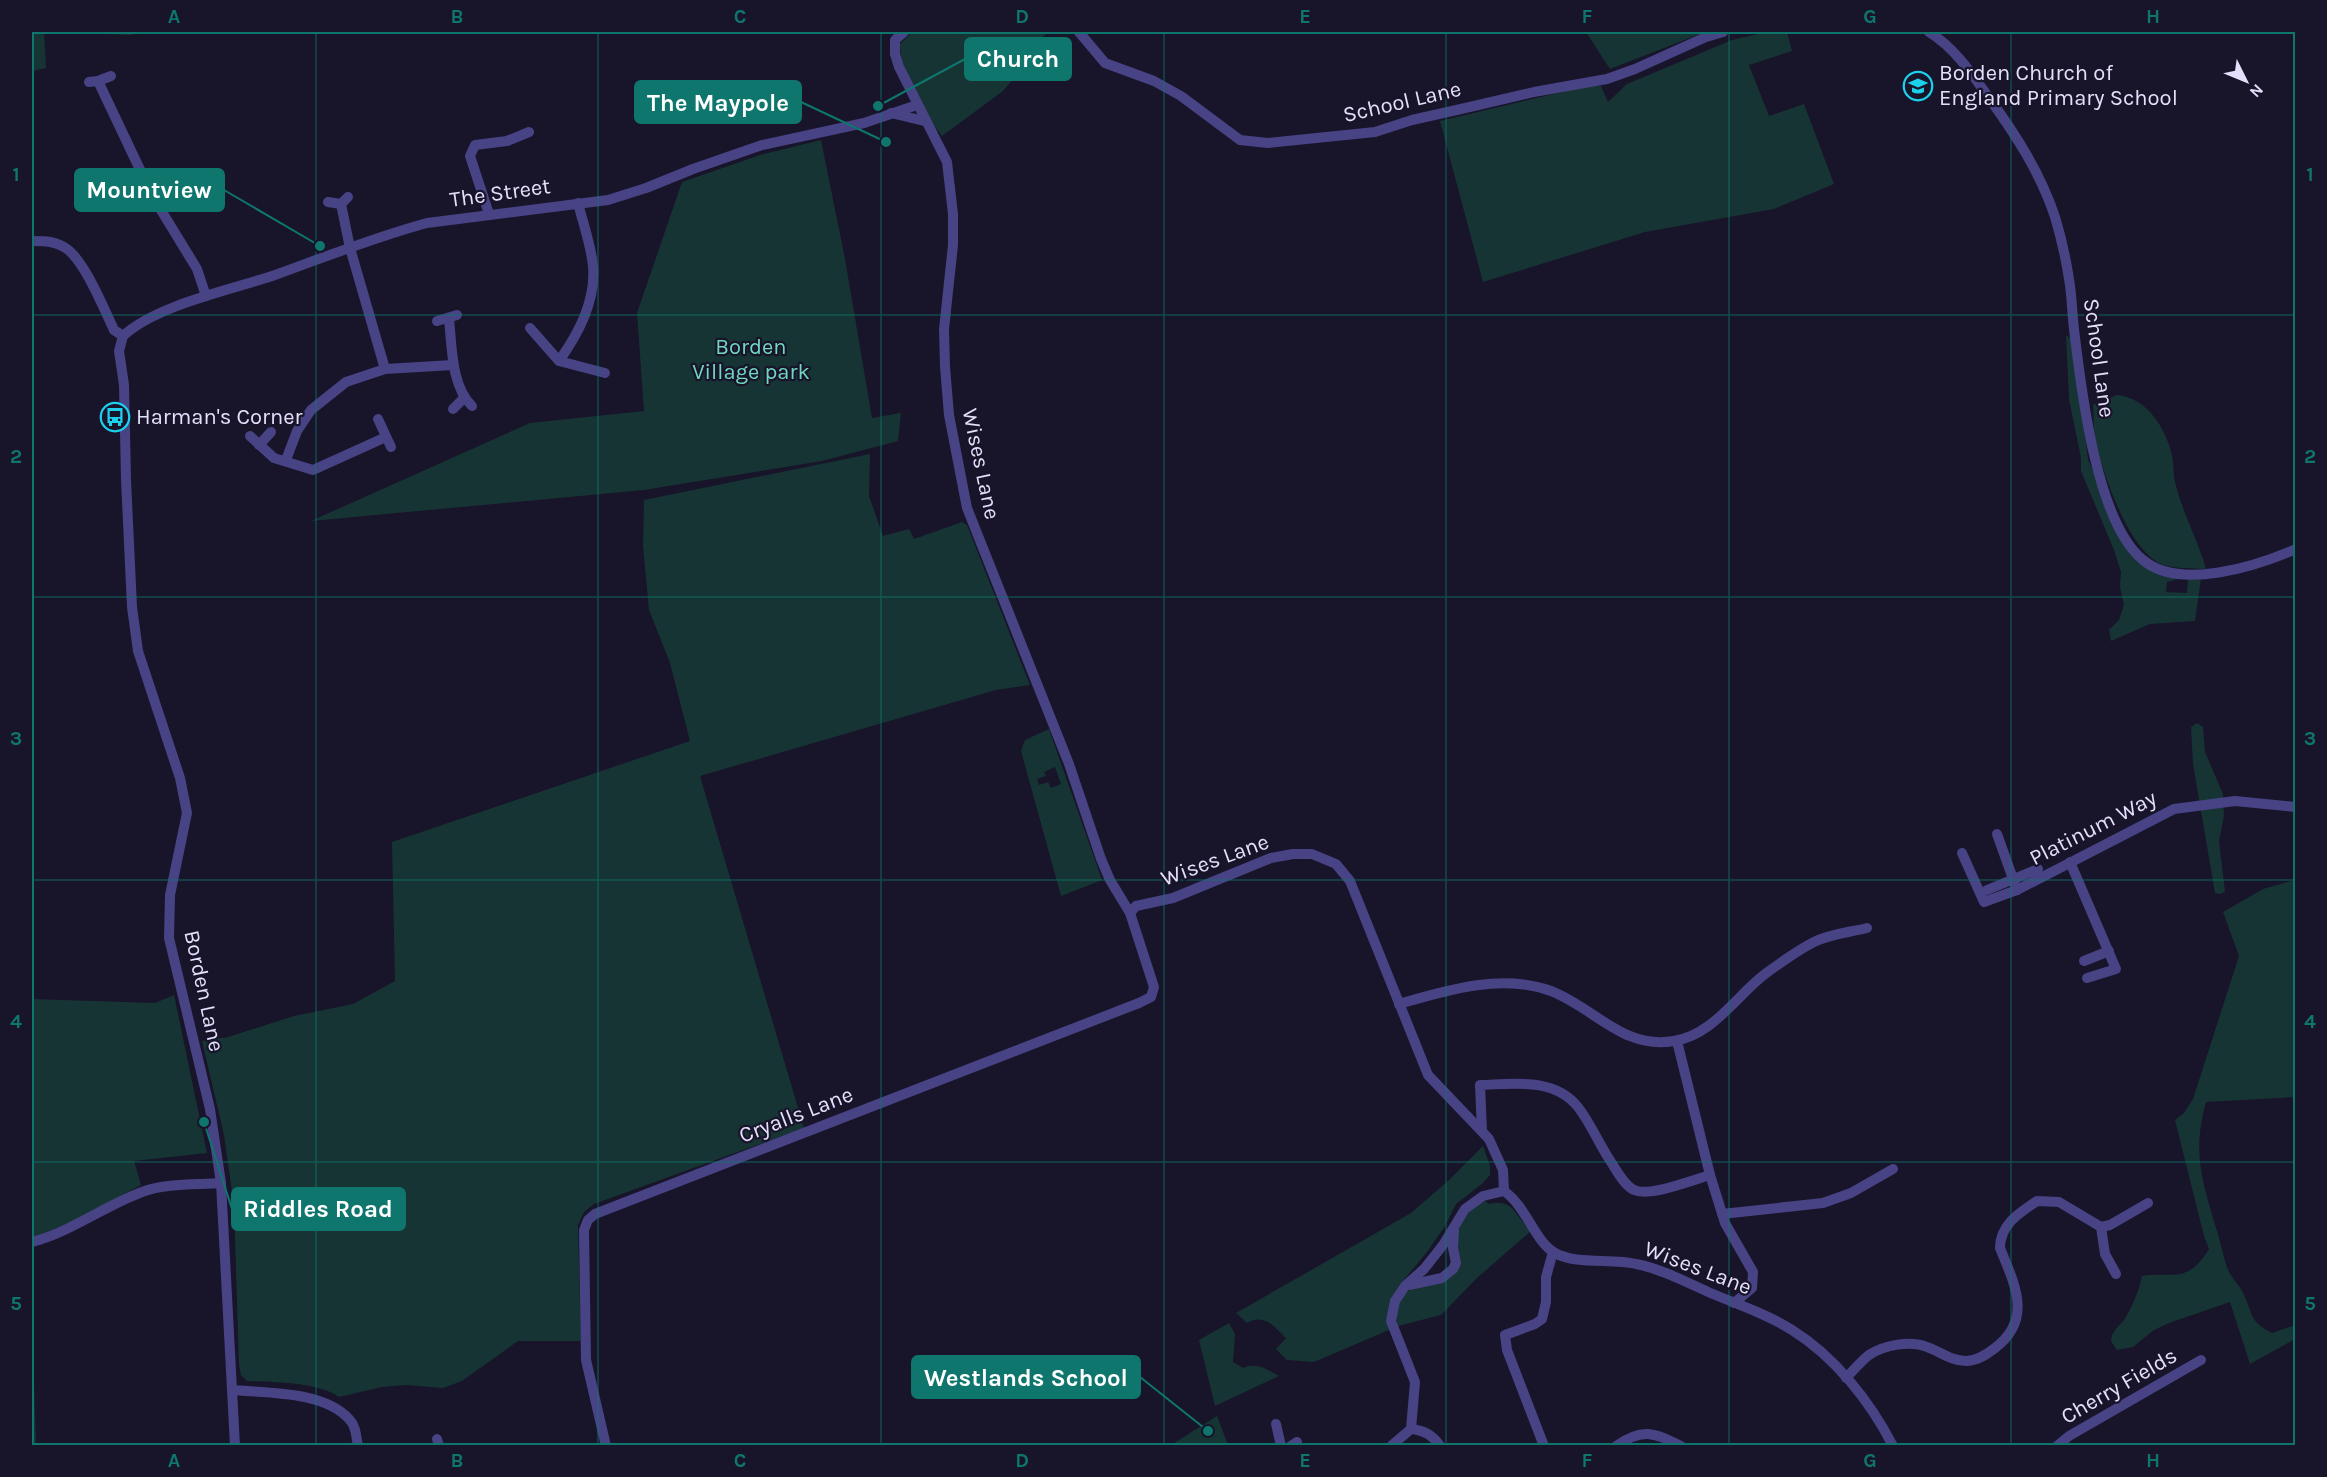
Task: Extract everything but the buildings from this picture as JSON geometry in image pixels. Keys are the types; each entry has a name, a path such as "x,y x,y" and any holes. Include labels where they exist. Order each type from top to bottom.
{"street":[{"name":"Wises Lane","path":"904,32 895,40 895,54 924,121 947,162 953,214 953,245 944,329 945,366 949,415 967,508 1069,764 1110,880 1130,913 1136,906 1198,889 1271,858 1312,854 1336,864 1350,880 1428,1076 1489,1138 1503,1170 1503,1191"},
{"name":"School Lane","path":"1079,32 1105,63 1154,81 1181,96 1240,140 1268,143 1375,132 1451,111 1534,92 1606,79 1723,32"},
{"name":"School Lane","path":"1930,32 1953,51 2013,132 2038,176 2055,217 2069,280 2074,331 2094,459 2113,517 2126,540 2143,560 2160,569 2198,575 2270,560 2295,549"},
{"path":"111,76 94,82 153,197 196,269 206,296"},
{"name":"The Street","path":"123,336 133,326 145,320 206,296 400,230 427,223 489,214 608,200 762,145 864,123 917,105"},
{"path":"891,113 924,121"},
{"path":"489,214 470,156 475,145 507,141 529,132"},
{"path":"328,202 344,200 350,248 385,369"},
{"path":"559,361 575,339 585,318 591,291 593,267 578,202"},
{"path":"32,241 48,241 68,250 80,263 114,330 123,336"},
{"path":"437,321 453,317 453,365 468,402 453,409"},
{"path":"530,328 559,361 605,373"},
{"name":"Borden Lane","path":"123,336 119,351 124,385 132,607 138,651 180,778 187,813 170,895 170,938 210,1109 221,1183 235,1446"},
{"path":"285,460 297,431 311,410 346,382 385,369 453,365"},
{"path":"250,436 274,458 313,470 388,442 378,420"},
{"path":"259,445 271,432"},
{"name":"Platinum Way","path":"1962,853 1984,902 2015,884 2070,862 2174,809 2235,801 2295,807"},
{"path":"1997,834 2015,884"},
{"path":"2070,862 2116,969 2087,978"},
{"path":"1987,890 2015,884 2038,869"},
{"name":"Cryalls Lane","path":"606,1446 586,1360 584,1230 588,1220 595,1214 1151,997 1154,987 1130,913"},
{"path":"1399,1004 1445,991 1507,983 1551,991 1574,1002 1630,1037 1647,1042 1677,1041 1696,1034 1722,1015 1764,975 1815,941 1868,928"},
{"path":"2084,961 2109,951"},
{"path":"1677,1041 1722,1214 1753,1272 1752,1288 1734,1303"},
{"path":"1482,1131 1479,1085 1544,1086 1560,1091 1572,1101 1621,1178 1635,1190 1665,1188 1710,1174"},
{"path":"1722,1214 1823,1203 1851,1193 1893,1169"},
{"path":"32,1242 84,1221 143,1192 161,1187 221,1183"},
{"path":"1411,1429 1415,1382 1391,1321 1395,1301 1405,1286 1424,1269 1448,1239 1465,1209 1495,1191 1503,1191 1515,1199 1544,1243 1553,1252 1546,1276 1546,1302 1542,1319 1536,1324 1505,1335 1507,1350 1544,1446"},
{"path":"1846,1378 1867,1356 1878,1349 1906,1344 1924,1345 1950,1358 1969,1361 1978,1359 2000,1344 2010,1334 2015,1324 2018,1297 2000,1248 2000,1239 2008,1223 2037,1201 2059,1202 2102,1227 2110,1226 2148,1203"},
{"path":"1405,1286 1442,1278 1453,1269 1456,1263 1453,1248 1455,1226"},
{"path":"2102,1227 2105,1254 2116,1274"},
{"name":"Wises Lane","path":"1553,1252 1572,1259 1615,1260 1638,1264 1791,1329 1846,1378 1886,1431 1893,1446"},
{"name":"Cherry Fields","path":"2057,1446 2069,1436 2201,1360"},
{"path":"232,1390 316,1399 329,1404 349,1419 354,1428 358,1446"},
{"path":"1276,1424 1281,1446"},
{"path":"1390,1446 1411,1429 1431,1436 1440,1446"},
{"path":"1616,1446 1644,1432 1656,1434 1682,1446"}],"green space":[{"path":"32,32 44,32 46,68 32,71"},
{"path":"48,32 131,32 132,35"},
{"path":"912,32 1048,32 1015,62 1015,77 1003,91 942,136 914,93 904,69 900,44"},
{"path":"1586,32 1699,32 1700,34 1610,69"},
{"path":"1767,32 1787,32 1792,51 1749,65 1769,116 1804,104 1834,184 1774,209 1645,232 1483,282 1440,121 1591,85 1601,86 1608,102 1627,84 1732,40"},
{"name":"Borden Village park","path":"821,140 845,259 872,418 901,413 898,441 822,461 644,490 311,521 530,423 644,411 637,313 682,182 760,155"},
{"path":"2066,335 2074,341 2088,459 2093,471 2140,563 2201,578 2195,621 2150,624 2111,641 2109,630 2119,620 2124,605 2120,587 2121,572 2081,471 2081,458 2069,399","holes":["2176,578 2188,579 2187,593 2166,592 2167,582"]},
{"path":"2117,395 2128,397 2146,408 2165,434 2172,455 2178,493 2206,569 2164,565 2151,558 2139,545 2119,510 2095,438 2093,405"},
{"path":"870,454 869,496 883,536 909,529 914,539 962,522 967,525 1030,685 996,690 700,776 804,1128 594,1204 584,1212 578,1225 581,1341 518,1341 462,1381 443,1388 406,1385 382,1387 339,1397 320,1388 247,1381 241,1375 239,1365 234,1206 224,1135 202,1041 228,1037 294,1016 353,1004 395,981 392,842 690,741 670,663 649,610 643,546 644,500"},
{"path":"2197,723 2203,727 2205,752 2223,794 2224,816 2219,841 2225,892 2220,894 2215,893 2193,764 2191,727"},
{"path":"1049,729 1102,880 1061,896 1021,751 1025,740","holes":["1055,767 1061,784 1051,788 1048,782 1039,785 1037,779 1046,776 1044,772"]},
{"path":"2295,880 2295,1097 2206,1102 2199,1151 2203,1180 2229,1272 2243,1292 2256,1321 2272,1333 2295,1325 2295,1339 2250,1364 2230,1302 2169,1323 2154,1330 2133,1347 2117,1350 2111,1337 2126,1317 2142,1276 2186,1272 2194,1268 2209,1249 2175,1120 2184,1113 2193,1099 2239,956 2223,912 2263,889"},
{"path":"174,995 207,1153 134,1161 141,1185 76,1220 32,1238 32,999 155,1003"},
{"path":"1483,1146 1490,1166 1490,1175 1456,1204 1445,1226 1427,1252 1398,1287 1388,1311 1389,1330 1314,1362 1287,1360 1276,1349 1286,1338 1277,1329 1259,1319 1247,1323 1236,1313 1411,1213"},
{"path":"1486,1201 1488,1204 1497,1203 1509,1206 1531,1231 1477,1278 1441,1315 1398,1326 1395,1313 1399,1295 1449,1277 1456,1232 1473,1206"},
{"path":"32,1316 36,1445 36,1446 32,1445"},
{"path":"1229,1323 1235,1334 1233,1362 1243,1368 1261,1367 1279,1376 1215,1406 1199,1340"},
{"path":"1217,1416 1228,1445 1171,1445"}],"place":[{"name":"Borden Church of England Primary School","path":"1918,86"},
{"name":"Church","path":"878,106"},
{"name":"The Maypole","path":"886,142"},
{"name":"Mountview","path":"320,246"},
{"name":"Harman's Corner","path":"115,417"},
{"name":"Riddles Road","path":"204,1122"},
{"name":"Westlands School","path":"1208,1431"}]}
